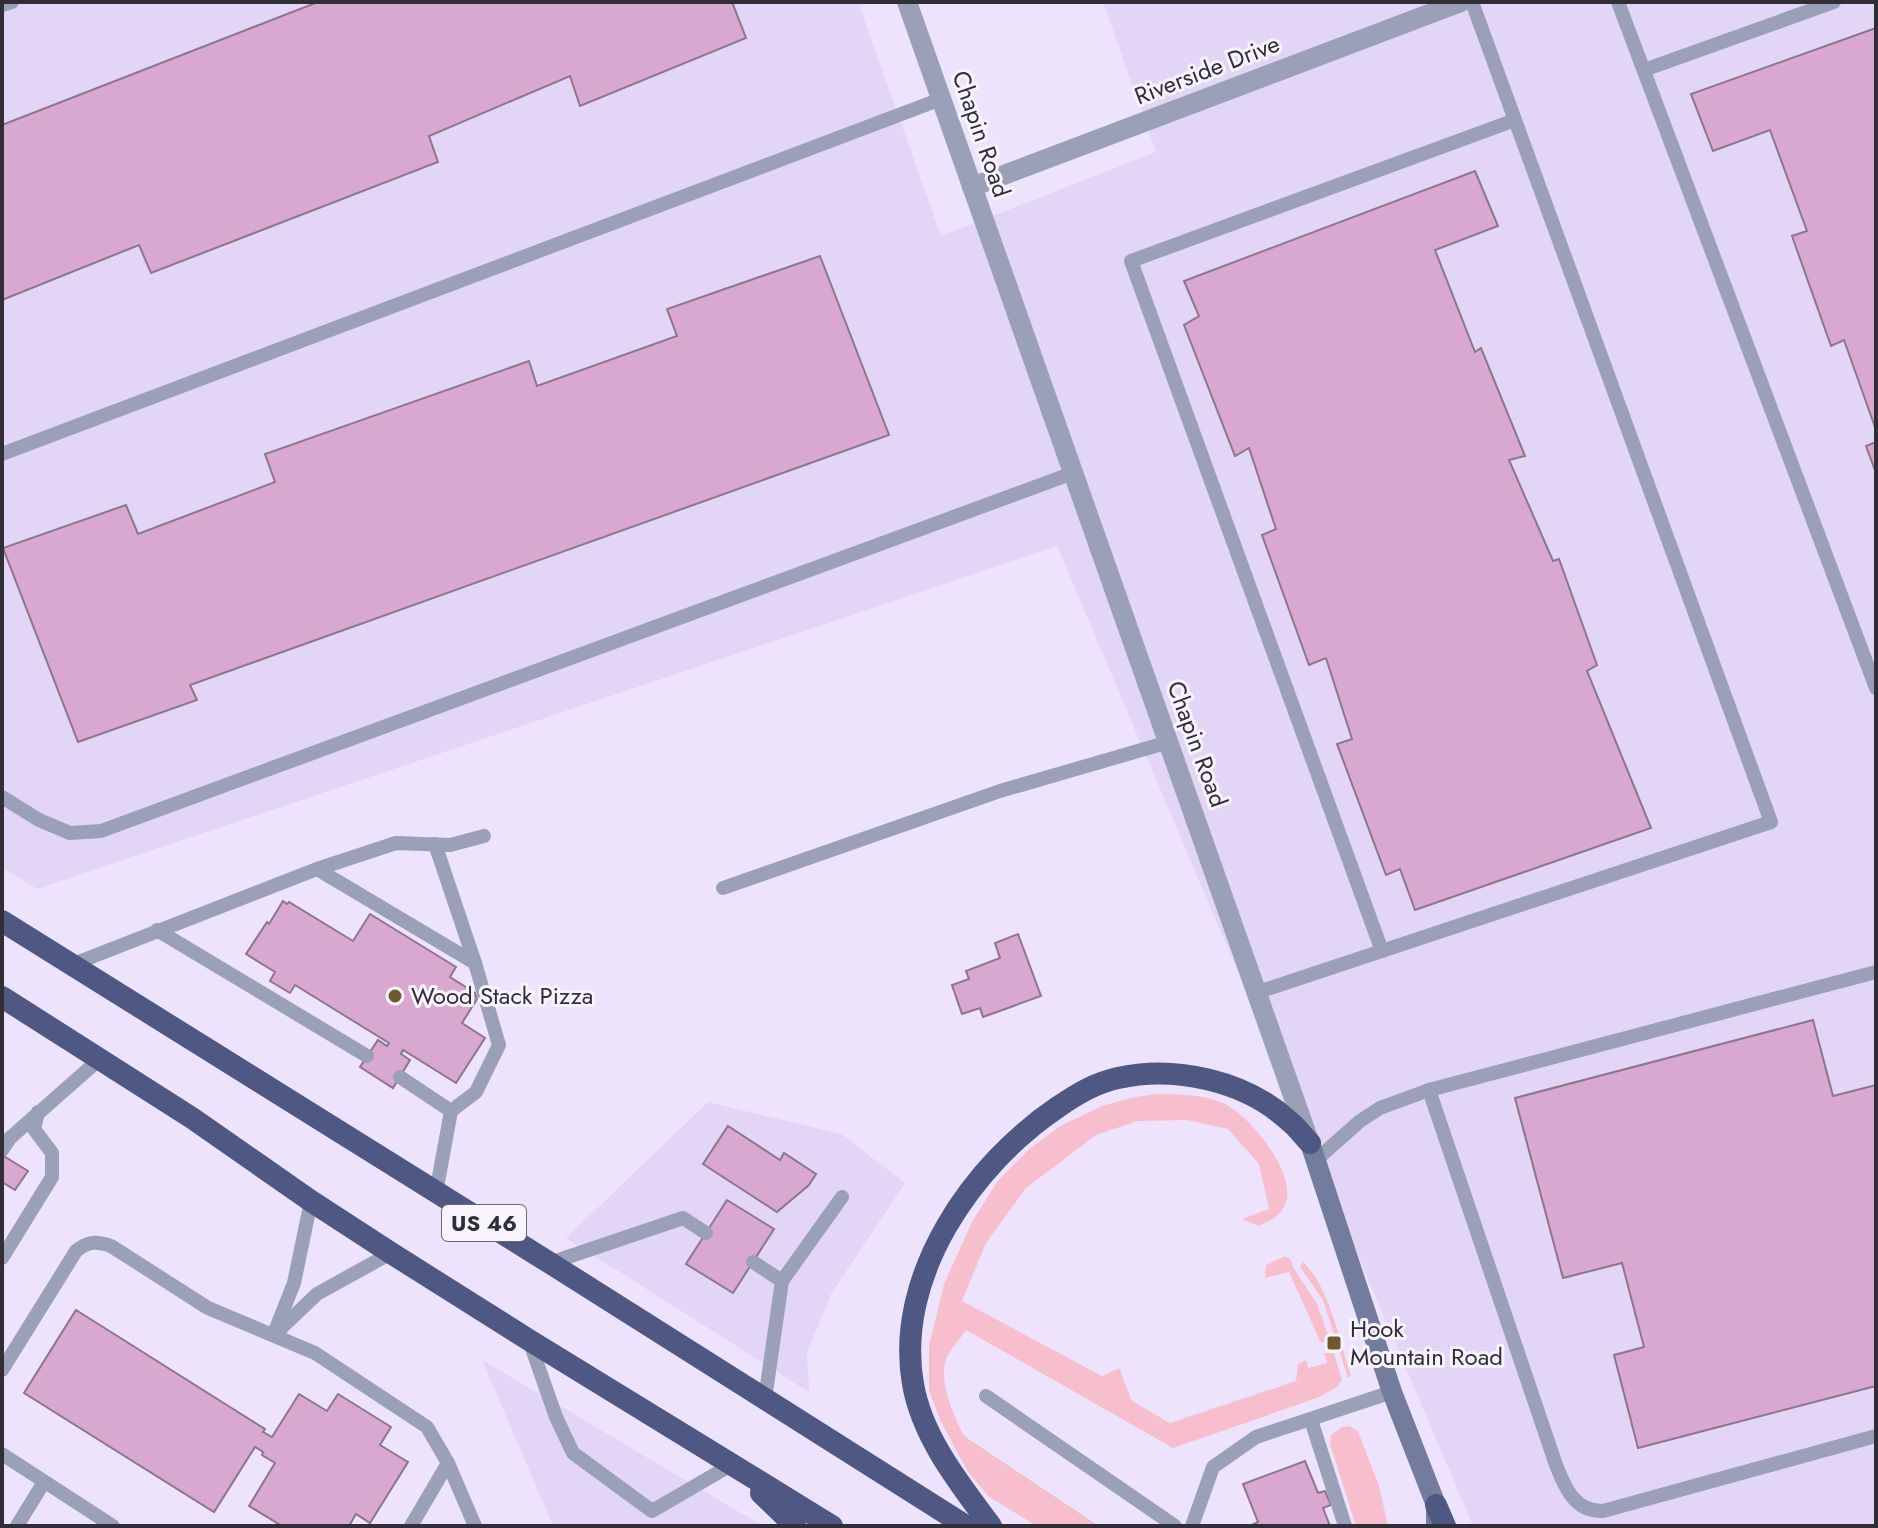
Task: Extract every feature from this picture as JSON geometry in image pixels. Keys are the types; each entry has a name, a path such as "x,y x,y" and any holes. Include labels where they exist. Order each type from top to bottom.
{"highway":[{"name":"US 46","path":"2,921 966,1526"},
{"path":"2,997 101,1058 391,1253 832,1526"},
{"path":"991,1526 931,1439 916,1402 911,1333 927,1266 947,1225 972,1187 1002,1152 1037,1121 1081,1092 1117,1078 1147,1074 1186,1076 1231,1086 1290,1121 1313,1152"},
{"path":"731,1465 795,1526"},
{"path":"1436,1515 1445,1526"}],"main road":[{"name":"Chapin Road","path":"1313,1152 1436,1515"}],"street":[{"name":"Chapin Road","path":"907,2 1313,1152"},
{"name":"Riverside Drive","path":"972,187 1461,2"}],"lane":[{"path":"2,5 12,2"},
{"path":"1258,992 1771,822 1472,2"},
{"path":"1618,2 1876,688"},
{"path":"1644,70 1834,2"},
{"path":"2,454 941,99"},
{"path":"1382,951 1131,261 1515,120"},
{"path":"2,797 39,820 70,833 101,831 1073,473"},
{"path":"723,888 1000,791 1169,742"},
{"path":"71,965 317,869 396,843 450,845 484,836"},
{"path":"435,844 499,1045 476,1092 451,1111 436,1193"},
{"path":"317,869 475,963"},
{"path":"157,930 367,1056"},
{"path":"1313,1152 1380,1108 1429,1090 1876,972"},
{"path":"2,1150 10,1138 101,1058"},
{"path":"400,1077 451,1111"},
{"path":"1429,1090 1560,1476 1573,1498 1583,1506 1593,1512 1603,1511 1876,1436"},
{"path":"2,1258 52,1177 52,1153 34,1129 38,1112"},
{"path":"765,1399 782,1281 842,1197"},
{"path":"274,1335 294,1283 311,1201"},
{"path":"550,1263 683,1218 706,1233"},
{"path":"2,1370 76,1251 93,1242 111,1246 208,1308 315,1353 427,1427 448,1463 475,1526"},
{"path":"274,1335 317,1294 391,1253"},
{"path":"753,1262 782,1281"},
{"path":"529,1340 556,1417 573,1453 652,1511 731,1465"},
{"path":"1192,1526 1213,1467 1256,1437 1392,1392"},
{"path":"986,1396 1175,1526"},
{"path":"1311,1420 1345,1526"},
{"path":"2,1454 113,1526"},
{"path":"411,1526 448,1463"},
{"path":"17,1526 44,1482"}],"shaded area":[{"path":"2,2 858,2 941,236 1156,152 1103,2 1876,2 1876,1526 1473,1526 1057,546 37,889 2,867"},
{"path":"1155,1094 1215,1100 1246,1119 1278,1161 1284,1176 1286,1202 1279,1214 1259,1226 1242,1219 1269,1209 1259,1164 1228,1129 1187,1120 1138,1121 1096,1135 1026,1188 986,1243 962,1301 1102,1376 1119,1368 1132,1401 1170,1423 1296,1381 1298,1364 1306,1360 1308,1368 1327,1363 1324,1353 1334,1353 1342,1380 1336,1388 1317,1398 1173,1448 966,1330 951,1350 944,1371 949,1400 964,1436 1099,1526 1037,1526 989,1497 968,1472 940,1420 929,1390 929,1346 944,1284 972,1222 997,1182 1029,1149 1062,1125 1102,1106"},
{"path":"708,1102 841,1134 905,1183 831,1294 807,1353 809,1392 566,1238"},
{"path":"1285,1256 1291,1260 1317,1304 1330,1340 1321,1343 1289,1272 1265,1278 1266,1265"},
{"path":"1303,1262 1327,1300 1351,1376 1348,1378 1323,1300 1300,1267"},
{"path":"482,1360 756,1522 761,1526 553,1526"},
{"path":"1349,1426 1358,1431 1379,1486 1388,1526 1356,1526 1330,1444 1331,1435"}],"building":[{"path":"318,2 732,2 746,38 580,106 570,76 429,136 438,162 151,273 139,245 2,300 2,125"},
{"path":"1876,28 1876,430 1844,340 1831,346 1792,236 1807,231 1770,130 1713,151 1691,94"},
{"path":"1475,171 1498,226 1435,250 1475,352 1481,348 1525,456 1509,460 1553,561 1559,559 1597,665 1587,671 1651,828 1415,910 1400,869 1386,875 1337,744 1352,739 1326,658 1309,665 1262,535 1276,529 1249,448 1235,456 1184,325 1199,316 1184,281"},
{"path":"820,256 889,435 190,685 197,700 78,742 3,548 126,505 138,534 275,482 265,454 529,361 537,386 677,336 667,309"},
{"path":"1876,442 1876,473 1866,446"},
{"name":"Wood Stack Pizza","path":"283,901 353,941 370,914 456,967 450,977 475,993 477,999 462,1023 485,1038 456,1083 403,1050 401,1054 410,1060 393,1088 360,1067 378,1040 387,1046 389,1043 295,985 290,993 270,981 275,972 246,954"},
{"path":"1018,934 1041,996 983,1017 980,1008 962,1014 952,985 969,979 966,971 1000,958 995,943"},
{"path":"1813,1020 1833,1096 1876,1085 1876,1386 1638,1448 1614,1355 1644,1347 1622,1263 1563,1278 1515,1098"},
{"path":"728,1126 780,1160 784,1153 816,1174 809,1185 777,1212 703,1164"},
{"path":"2,1155 28,1171 15,1190 2,1182"},
{"path":"727,1200 774,1229 733,1293 686,1264"},
{"path":"76,1310 265,1429 263,1432 272,1437 299,1394 327,1411 338,1394 391,1427 380,1445 408,1462 370,1523 356,1514 349,1526 282,1526 249,1506 275,1463 255,1447 214,1512 24,1393"},
{"path":"1305,1461 1318,1493 1325,1491 1331,1505 1323,1508 1330,1526 1250,1526 1258,1522 1243,1484"}],"place":[{"name":"Wood Stack Pizza","path":"395,996"},
{"name":"Hook Mountain Road","path":"1334,1343"}]}
